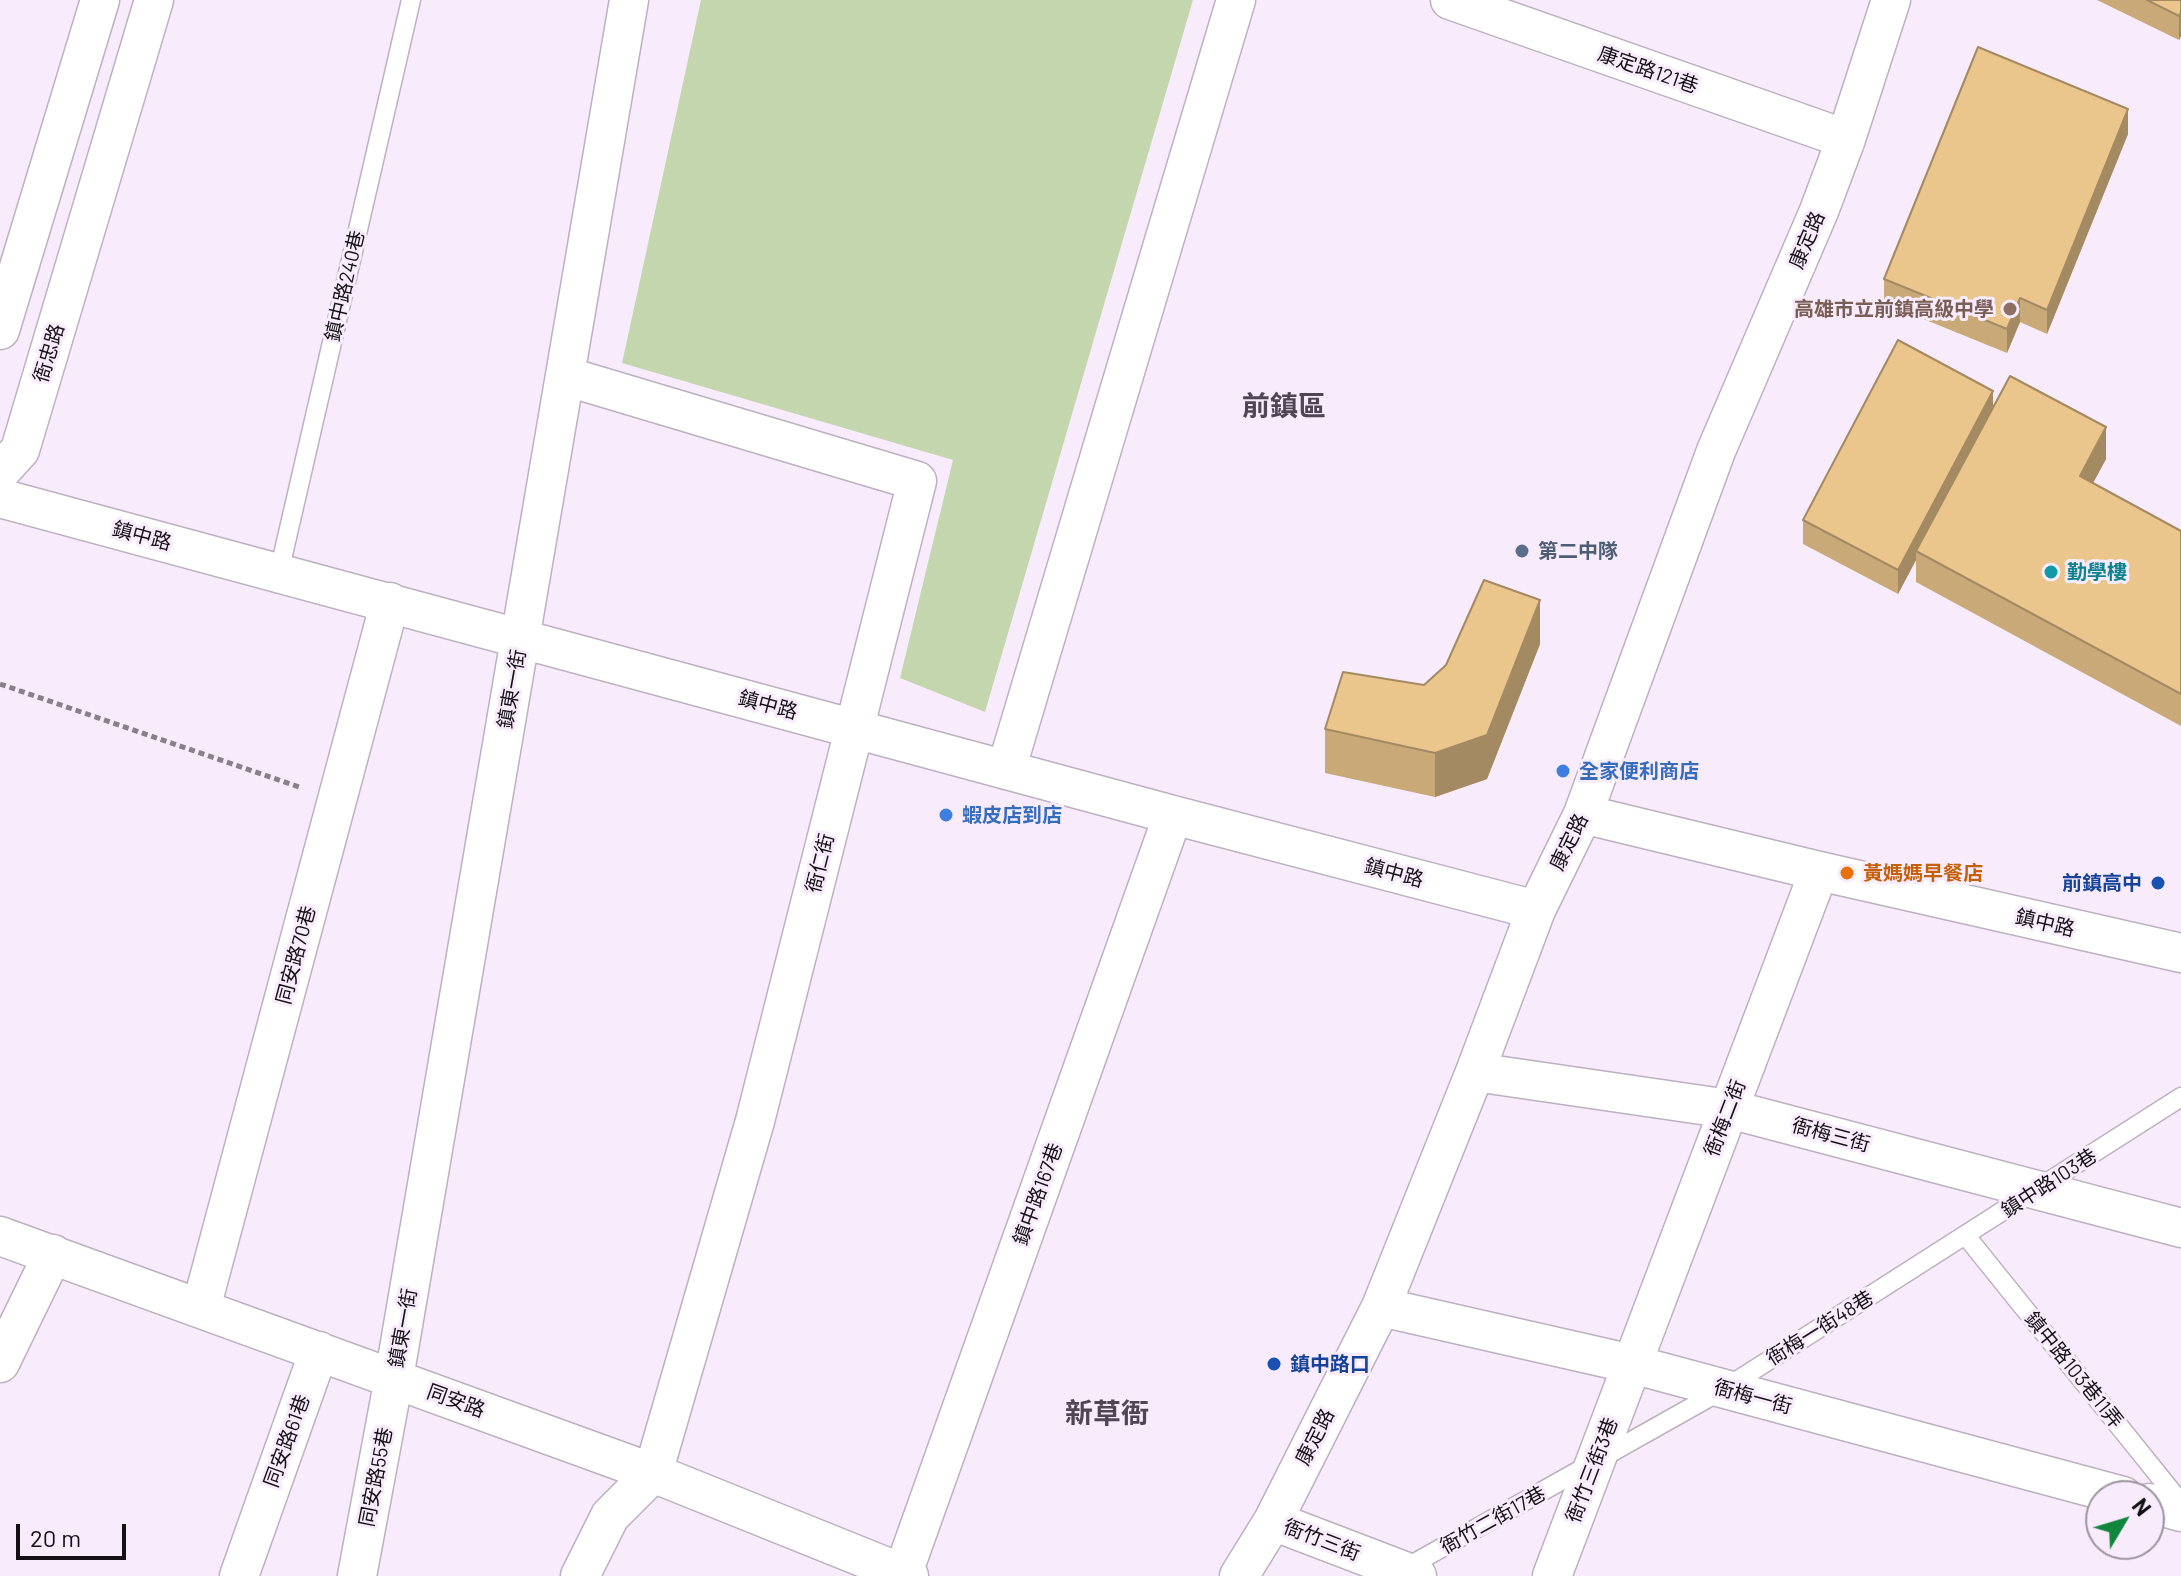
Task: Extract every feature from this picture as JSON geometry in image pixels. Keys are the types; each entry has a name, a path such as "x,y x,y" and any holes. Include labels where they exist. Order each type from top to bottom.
{"street":[{"path":"0,330 100,0"},
{"name":"衙忠路","path":"0,472 20,450 154,0"},
{"name":"鎮東一街","path":"394,1378 629,0"},
{"path":"1006,770 1236,0"},
{"name":"康定路121巷","path":"1450,0 1846,139"},
{"name":"康定路","path":"1239,1576 1273,1521 1381,1307 1536,910 1583,814 1716,451 1811,231 1846,139 1891,0"},
{"path":"35,214 86,228"},
{"name":"衙仁街","path":"565,376 917,481 755,1121 653,1473 610,1516 580,1576"},
{"name":"鎮中路","path":"0,498 1536,910"},
{"name":"同安路70巷","path":"201,1308 390,602"},
{"name":"鎮中路","path":"1583,814 2181,953"},
{"name":"鎮中路167巷","path":"906,1575 1173,815"},
{"name":"衙梅二街","path":"1632,1364 1819,871"},
{"name":"衙梅三街","path":"1475,1072 1729,1109 2181,1228"},
{"name":"同安路","path":"0,1236 653,1473 849,1565 906,1575"},
{"path":"0,1363 53,1254"},
{"name":"衙梅一街","path":"1381,1307 1632,1364 2085,1486"},
{"name":"同安路61巷","path":"239,1576 319,1351"},
{"name":"衙竹三街3巷","path":"1552,1576 1632,1364"},
{"name":"同安路55巷","path":"357,1576 394,1378"},
{"name":"衙竹三街","path":"1273,1521 1403,1574"}],"lane":[{"name":"鎮中路240巷","path":"279,572 411,0"},
{"name":"鎮中路103巷","path":"1917,1267 2181,1097"},
{"name":"鎮中路103巷11弄","path":"1966,1236 2181,1503"},
{"name":"衙梅一街48巷","path":"1594,1464 1724,1389 1917,1267"},
{"name":"衙竹二街17巷","path":"1403,1574 1594,1464"}],"path":[{"path":"0,684 337,800"}],"green space":[{"path":"701,0 1193,0 985,712 900,678 953,460 622,363"}],"building":[{"path":"2147,0 2181,0 2181,12 2179,16"},
{"path":"1978,47 2128,109 2047,310 2020,298 2007,329 1884,279"},
{"path":"1898,340 1993,391 1898,570 1803,520"},
{"name":"勤學樓","path":"2010,376 2106,427 2080,476 2181,531 2181,694 1916,551"},
{"path":"1484,580 1540,600 1487,735 1435,753 1325,729 1343,672 1424,685 1446,665"}],"place":[{"name":"高雄市立前鎮高級中學","path":"2010,309"},
{"name":"第二中隊","path":"1522,551"},
{"name":"勤學樓","path":"2051,572"},
{"name":"全家便利商店","path":"1563,771"},
{"name":"蝦皮店到店","path":"946,815"},
{"name":"黃媽媽早餐店","path":"1847,873"},
{"name":"前鎮高中","path":"2158,883"},
{"name":"鎮中路口","path":"1274,1364"}],"district":[{"name":"前鎮區","path":"1284,407"},
{"name":"新草衙","path":"1107,1414"}]}
